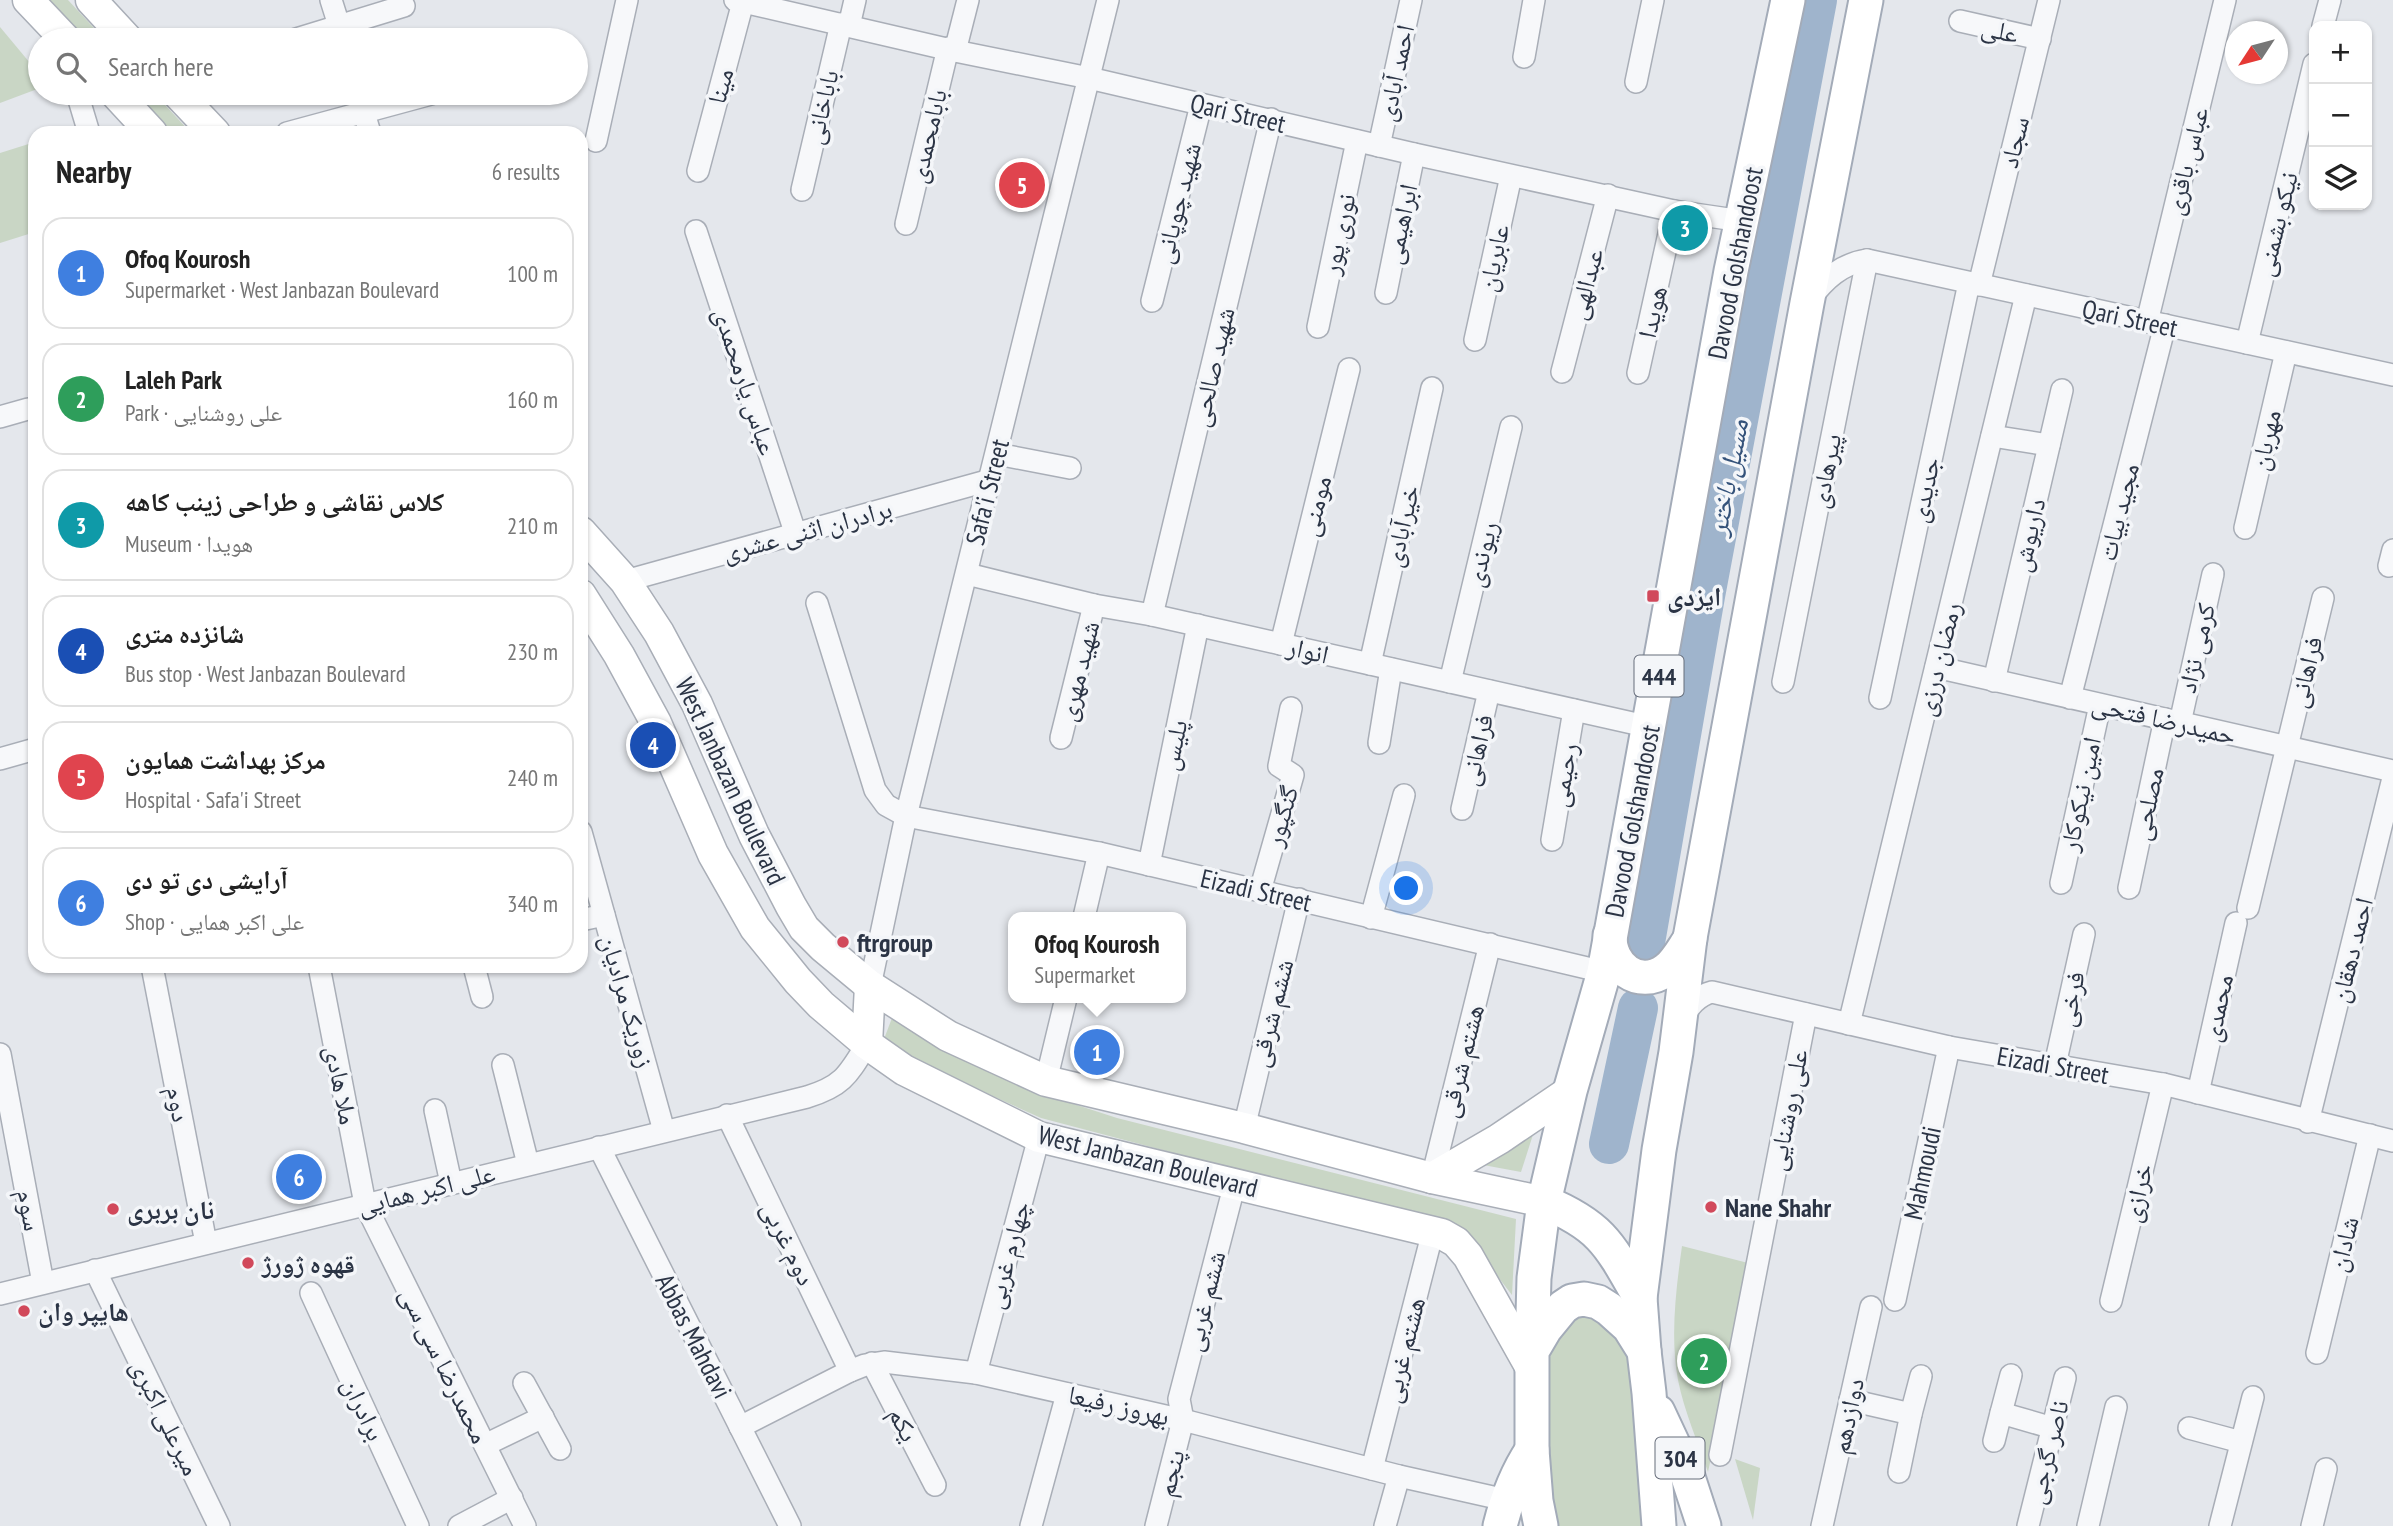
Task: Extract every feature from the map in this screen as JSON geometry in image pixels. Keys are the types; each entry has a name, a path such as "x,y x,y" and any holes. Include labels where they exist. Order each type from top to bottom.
{"main road":[{"path":"29,0 54,28"},
{"path":"91,0 117,28"},
{"name":"Davood Golshandoost","path":"1541,1526 1532,1450 1532,1361 1534,1278 1544,1202 1570,1091 1605,972 1742,221 1788,0"},
{"path":"1659,1526 1640,1298 1659,1150 1676,1052 1690,938 1807,303 1866,0"},
{"path":"126,105 146,126"},
{"path":"188,105 208,126"},
{"name":"West Janbazan Boulevard","path":"588,540 625,581 659,633 697,704 754,835 804,928 822,947 870,986 948,1036 1046,1081 1244,1128 1432,1178 1544,1202"},
{"path":"588,592 625,581"},
{"name":"West Janbazan Boulevard","path":"588,605 620,655 644,701 713,854 755,928 798,981 867,1044 904,1070 1039,1137 1433,1231 1456,1242 1468,1256 1532,1361"},
{"path":"1611,935 1611,953 1617,963 1636,976 1648,977 1669,969 1690,938"},
{"path":"867,1044 870,986"},
{"path":"1432,1178 1499,1139 1570,1091"},
{"path":"1544,1202 1585,1222 1600,1235 1612,1249 1640,1298"},
{"path":"1532,1361 1545,1329 1563,1307 1572,1301 1584,1299 1598,1302 1609,1309 1629,1327 1644,1351"},
{"name":"304","path":"1649,1393 1687,1474 1704,1526"},
{"path":"1503,1513 1519,1469 1532,1450"}],"street":[{"path":"331,0 339,28"},
{"path":"596,141 627,0"},
{"name":"باباخانی","path":"802,190 845,25 855,0"},
{"name":"بابامحمدی","path":"906,224 951,50 968,0"},
{"name":"Safa'i Street","path":"870,986 906,816 1108,0"},
{"name":"احمد آبادی","path":"1379,146 1411,0"},
{"path":"1524,58 1534,0"},
{"path":"1636,82 1653,0"},
{"name":"سجاد","path":"1974,284 2049,0"},
{"name":"عباس باقری","path":"2156,323 2225,0"},
{"path":"2324,21 2330,0"},
{"name":"Qari Street","path":"739,1 782,5 845,25 951,50 1089,78 1511,176 1674,211 1742,221"},
{"name":"مینا","path":"698,170 739,1"},
{"path":"354,28 404,6"},
{"name":"علی","path":"1960,21 2040,39"},
{"name":"نیکو بشمنی","path":"2247,343 2309,84"},
{"path":"81,105 87,126"},
{"path":"304,126 354,105"},
{"path":"362,105 368,126"},
{"name":"شهید چوپانی","path":"1152,301 1201,105"},
{"name":"شهید صالحی","path":"1152,615 1271,119"},
{"name":"نوری پور","path":"1318,327 1357,141"},
{"name":"ابراهیمی","path":"1386,293 1414,154"},
{"name":"عابریان","path":"1475,340 1511,176"},
{"name":"عبدالهی","path":"1562,372 1608,195"},
{"name":"هویدا","path":"1638,373 1674,211"},
{"name":"عباس یارمحمدی","path":"696,230 795,532"},
{"path":"1807,303 1821,285 1838,270 1852,262 1867,260"},
{"name":"Qari Street","path":"1867,260 2393,375"},
{"name":"پیرهادی","path":"1783,682 1867,260"},
{"name":"جدیدی","path":"1880,698 1974,284"},
{"name":"رمضان درزی","path":"1849,1024 2026,295"},
{"name":"مجید بیات","path":"2070,698 2156,323"},
{"name":"مهربان","path":"2245,527 2286,352"},
{"name":"مومنی","path":"1281,644 1349,369"},
{"name":"خیرآبادی","path":"1370,664 1432,388"},
{"name":"داریوش","path":"1994,681 2062,390"},
{"path":"0,417 28,409"},
{"name":"ریوندی","path":"1450,682 1511,427"},
{"path":"1992,436 2049,445"},
{"path":"997,454 1070,468"},
{"name":"برادران اثنی عشری","path":"625,581 990,480"},
{"name":"انوار","path":"967,574 1094,605 1198,625 1650,727"},
{"name":"کرمی نژاد","path":"2172,721 2213,574"},
{"name":"فراهانی","path":"2287,747 2323,598"},
{"path":"817,603 875,790 886,805 906,816"},
{"name":"شهید مهری","path":"1062,738 1094,605"},
{"name":"پلیس","path":"1149,865 1198,625"},
{"name":"حمیدرضا فتحی","path":"1936,667 2393,771"},
{"path":"1379,743 1391,669"},
{"name":"فراهانی","path":"1462,809 1489,691"},
{"name":"امین نیکوکار","path":"2061,883 2100,705"},
{"name":"گنگپور","path":"1260,891 1293,775 1279,766 1291,708"},
{"name":"رحیمی","path":"1552,840 1574,710"},
{"name":"مصلحی","path":"2129,888 2172,721"},
{"name":"محمدی","path":"2198,1093 2287,747"},
{"path":"0,760 28,751"},
{"name":"احمد دهقان","path":"2308,1122 2393,778"},
{"path":"1371,918 1404,795"},
{"name":"Eizadi Street","path":"906,816 1099,853 1605,972"},
{"path":"1085,912 1099,853"},
{"name":"زوریک مرادیان","path":"588,857 664,1130"},
{"name":"ششم شرقی","path":"1244,1128 1299,899"},
{"path":"588,918 604,915"},
{"name":"فرخی","path":"2055,1065 2084,934"},
{"name":"هشتم شرقی","path":"1432,1178 1490,944"},
{"name":"دوم","path":"153,973 206,1243"},
{"name":"ملا هادی","path":"320,973 365,1204"},
{"path":"476,973 482,997"},
{"name":"Eizadi Street","path":"1676,1052 1684,1015 1699,998 1712,992 1949,1047 2163,1084 2393,1141"},
{"path":"1046,1081 1065,1003"},
{"name":"علی روشنایی","path":"1720,1455 1805,1014"},
{"name":"علی اکبر همایی","path":"0,1294 824,1092 848,1075 867,1044"},
{"name":"Mahmoudi","path":"1895,1300 1949,1047"},
{"name":"سوم","path":"0,1054 43,1283"},
{"path":"503,1065 528,1164"},
{"name":"خرازی","path":"2111,1301 2163,1084"},
{"path":"435,1110 451,1183"},
{"name":"دوم غربی","path":"727,1115 850,1371"},
{"name":"شادان","path":"2317,1353 2370,1135"},
{"name":"چهارم غربی","path":"976,1373 1039,1137"},
{"name":"Abbas Mahdavi","path":"599,1147 790,1526"},
{"name":"ششم غربی","path":"1183,1420 1179,1399 1235,1183"},
{"name":"محمدرضا سی سی","path":"365,1204 525,1526"},
{"name":"هشتم غربی","path":"1372,1469 1433,1231"},
{"name":"میرعلی اکبری","path":"95,1270 219,1526"},
{"name":"برادران","path":"311,1293 418,1526"},
{"name":"دوازدهم","path":"1822,1526 1871,1307"},
{"name":"بهروز رفیعا","path":"740,1427 850,1371 872,1363 976,1373 1183,1420 1399,1476 1503,1513"},
{"name":"یکم","path":"872,1363 935,1485"},
{"path":"1994,1441 2011,1375"},
{"path":"1899,1472 1921,1376"},
{"name":"ناصر گرجی","path":"2028,1526 2065,1378"},
{"path":"524,1383 560,1449"},
{"path":"1031,1526 1067,1394"},
{"path":"2220,1526 2253,1397"},
{"path":"1850,1400 1911,1414"},
{"path":"2088,1526 2116,1408"},
{"path":"2001,1413 2053,1428"},
{"path":"485,1446 542,1417"},
{"name":"پنجم","path":"1156,1526 1183,1420"},
{"path":"2189,1428 2241,1442"},
{"path":"2312,1526 2326,1469"},
{"path":"1385,1526 1399,1476"},
{"path":"459,1526 512,1498"}],"green space":[{"path":"47,0 68,0 94,28 73,28"},
{"path":"0,27 28,61 28,92 0,103"},
{"path":"143,105 165,105 185,126 163,126"},
{"path":"28,144 28,234 0,243 0,153"},
{"path":"892,1018 965,1058 1043,1094 1117,1118 1516,1219 1512,1295 1478,1251 1265,1177 1041,1118 924,1065 884,1039"},
{"path":"1537,1122 1521,1172 1467,1162 1509,1152"},
{"path":"1682,1246 1752,1264 1708,1472 1684,1403 1674,1347"},
{"path":"1581,1308 1624,1341 1635,1371 1649,1526 1557,1526 1548,1479 1544,1373 1558,1335"},
{"path":"1735,1459 1760,1468 1753,1520"}],"waterway":[{"name":"مسیل باختر","path":"1643,954 1705,596 1817,0"},
{"name":"مسیل باختر","path":"1609,1144 1638,1008"}],"place":[{"name":"مرکز بهداشت همایون","path":"1022,185"},
{"name":"کلاس نقاشی و طراحی زینب کاهه","path":"1685,228"},
{"name":"ایزدی","path":"1653,596"},
{"name":"شانزده متری","path":"653,745"},
{"name":"ftrgroup","path":"843,942"},
{"name":"Ofoq Kourosh","path":"1097,1052"},
{"name":"آرایشی دی تو دی","path":"299,1177"},
{"name":"Nane Shahr","path":"1711,1207"},
{"name":"نان بربرى","path":"113,1209"},
{"name":"قهوه ژورژ","path":"248,1263"},
{"name":"هایپر وان","path":"24,1311"},
{"name":"Laleh Park","path":"1704,1361"}]}
